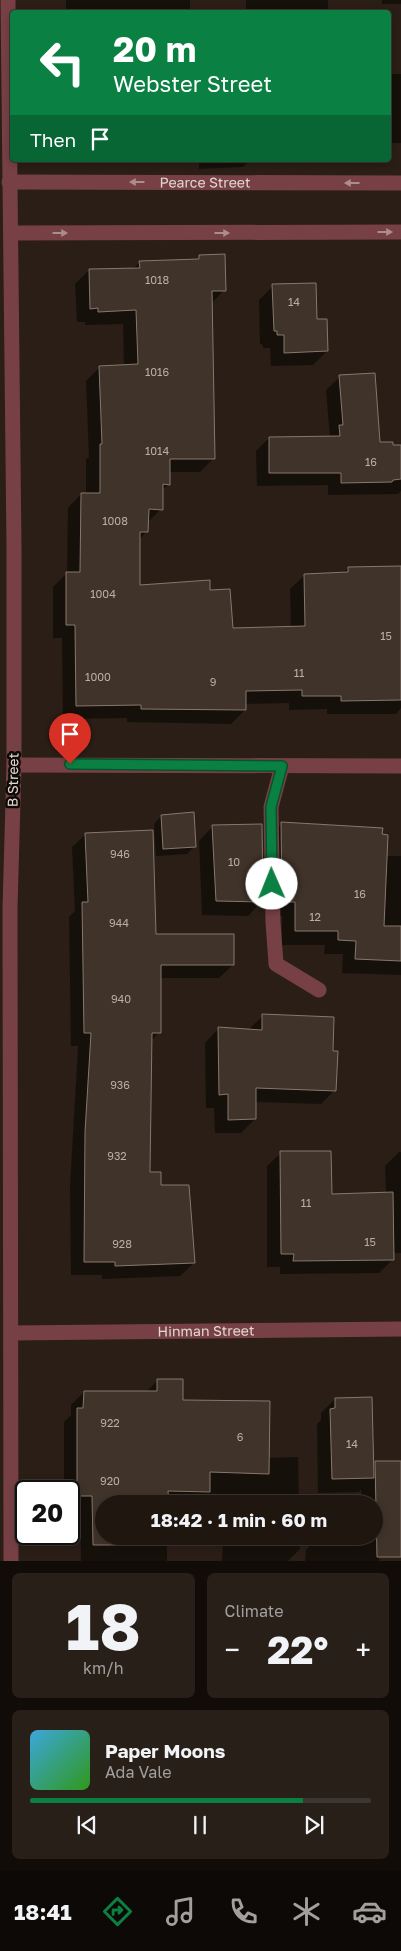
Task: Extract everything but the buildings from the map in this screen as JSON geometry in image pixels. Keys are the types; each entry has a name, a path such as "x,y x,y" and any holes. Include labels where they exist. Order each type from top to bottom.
{"street":[{"name":"B Street","path":"8,0 11,233 7,547 14,765 5,908 11,1333 11,1561"},
{"name":"Pearce Street","path":"9,182 401,183"},
{"path":"11,233 401,232"},
{"path":"14,765 401,766"},
{"path":"282,766 271,807 276,964 320,990"},
{"name":"Hinman Street","path":"11,1333 401,1329"}],"route":[{"path":"70,764 282,766 271,807 272,884"}]}
